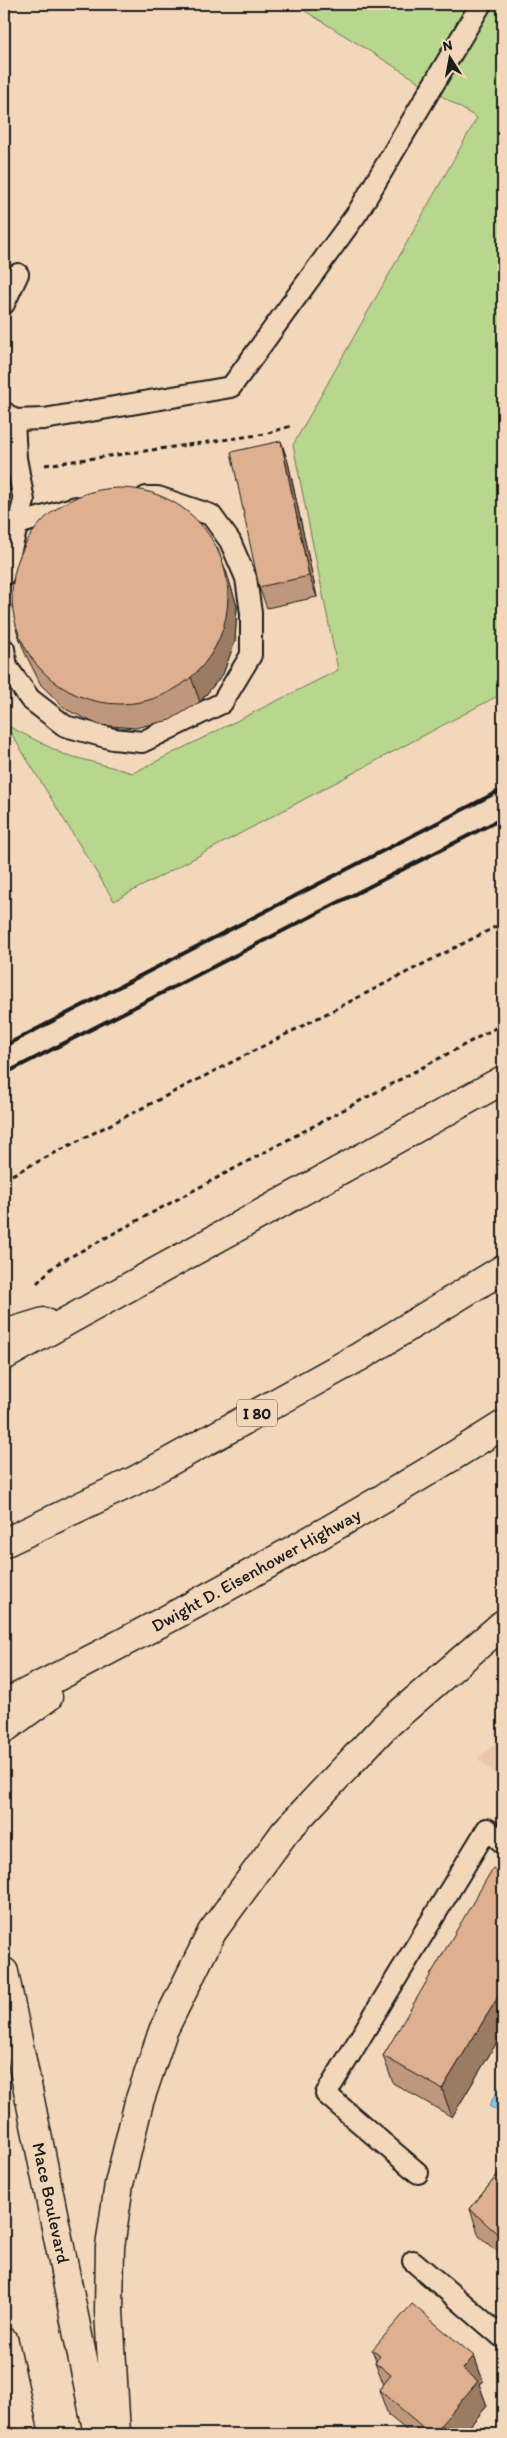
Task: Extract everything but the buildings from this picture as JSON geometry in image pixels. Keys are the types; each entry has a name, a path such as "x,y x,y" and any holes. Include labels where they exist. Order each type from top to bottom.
{"main road":[{"path":"4,1356 84,1310 503,1080"},
{"name":"I 80","path":"4,1543 134,1481 359,1357 503,1269"},
{"path":"4,1330 11,1332 84,1310"},
{"name":"Dwight D. Eisenhower Highway","path":"4,1704 122,1644 412,1483 503,1425"},
{"path":"116,2434 109,2311 110,2247 119,2184 139,2102 163,2031 212,1932 285,1832 383,1728 503,1624"},
{"path":"4,1729 122,1644"},
{"name":"Mace Boulevard","path":"4,1972 98,2434"},
{"path":"4,2342 24,2434"}],"lane":[{"path":"4,575 24,501 9,416 44,419 232,387 358,212 481,4"},
{"path":"4,304 18,274"},
{"path":"4,649 6,667 30,699 65,726 113,739 142,742 222,703 250,655 251,613 246,578 230,541 211,515 158,497 130,496"},
{"path":"18,524 94,501"},
{"path":"418,2173 326,2094 487,1829 503,1843"},
{"path":"412,2261 503,2338"}],"path":[{"path":"16,458 38,466 265,434 290,426"},
{"path":"4,1179 503,923"},
{"path":"37,1283 55,1265 503,1024"}],"shaded area":[{"path":"503,1736 503,1780 478,1759"}],"green space":[{"path":"294,4 503,4 503,693 114,901 6,725 63,754 133,773 338,670 293,445 477,118"}],"water":[{"path":"503,2081 503,2114 489,2106"}],"railway":[{"path":"4,1046 503,789"},
{"path":"4,1074 503,818"}]}
